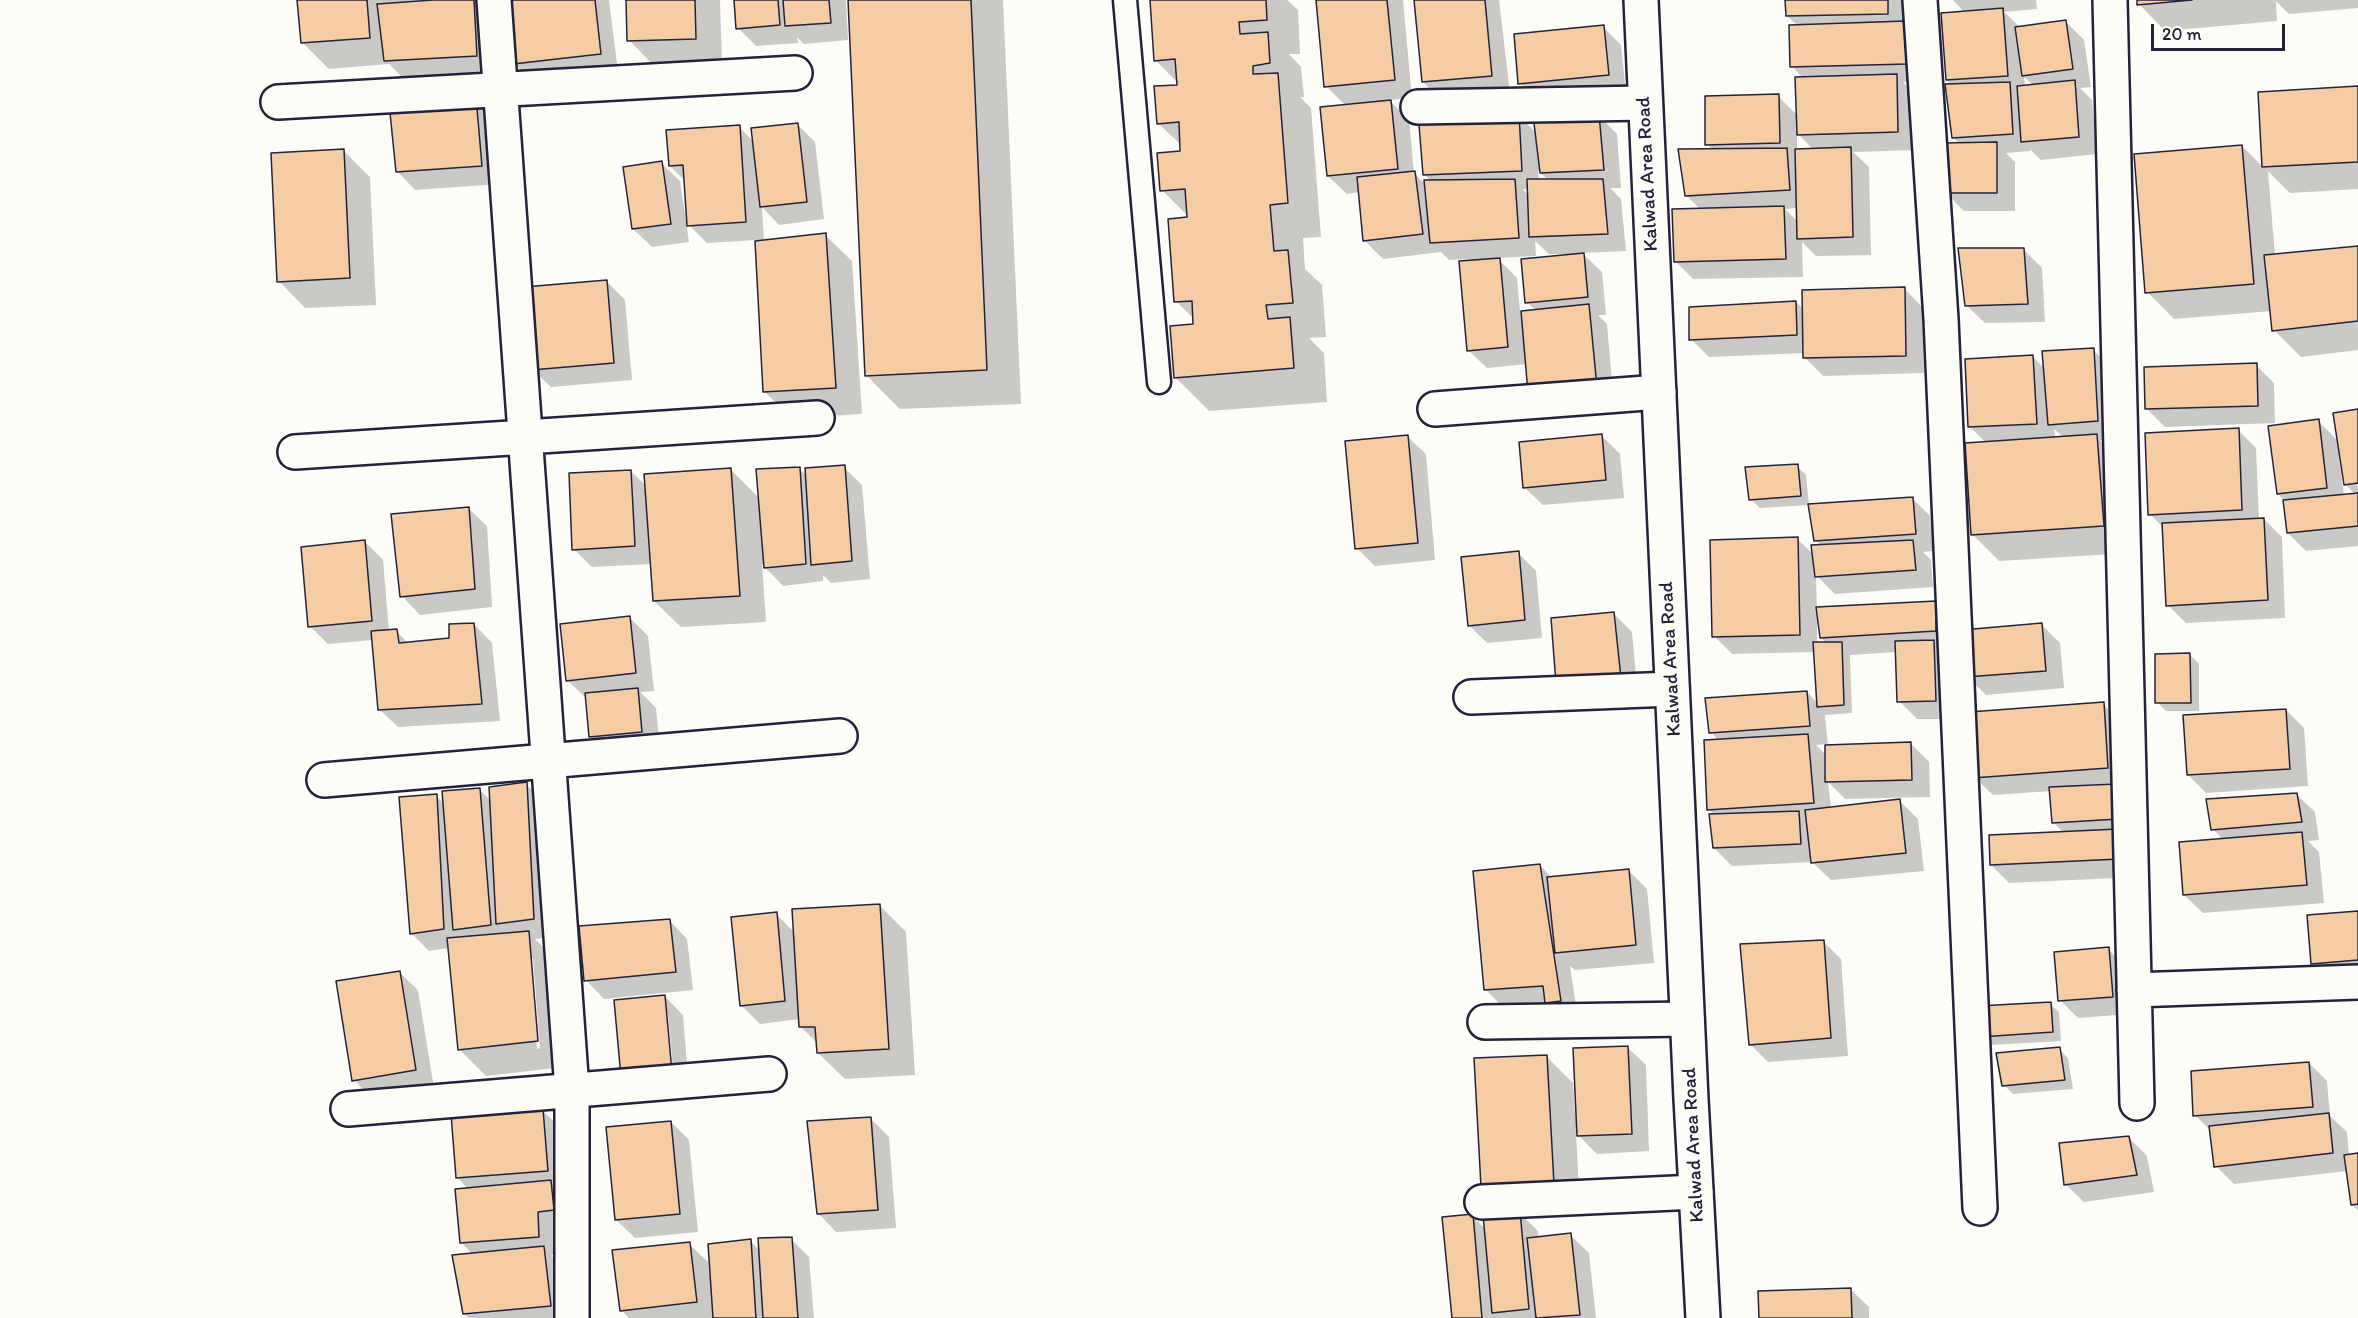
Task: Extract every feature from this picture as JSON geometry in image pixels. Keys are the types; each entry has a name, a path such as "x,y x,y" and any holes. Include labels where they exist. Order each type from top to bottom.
{"street":[{"path":"494,0 572,1090 572,1318"},
{"name":"Kalwad Area Road","path":"1641,0 1703,1318"},
{"path":"1920,0 1942,331 1980,1208"},
{"path":"2110,0 2137,1103"},
{"path":"278,102 795,74"},
{"path":"1418,107 1645,103"},
{"path":"1435,409 1659,392"},
{"path":"295,452 817,418"},
{"path":"1471,697 1672,689"},
{"path":"324,780 840,736"},
{"path":"2134,990 2358,982"},
{"path":"1485,1022 1688,1019"},
{"path":"348,1109 769,1074"},
{"path":"1482,1202 1696,1192"}],"lane":[{"path":"1125,0 1159,382"}],"building":[{"path":"297,0 367,0 370,38 301,43"},
{"path":"474,0 477,56 384,61 377,4"},
{"path":"506,0 595,0 601,54 513,64"},
{"path":"626,0 695,0 696,39 627,41"},
{"path":"734,0 778,0 780,25 736,29"},
{"path":"783,0 829,0 831,23 785,26"},
{"path":"848,0 971,0 987,370 865,376"},
{"path":"1150,0 1266,0 1267,20 1239,22 1240,34 1268,32 1270,63 1253,66 1253,74 1278,73 1288,203 1270,205 1274,251 1288,250 1293,303 1266,305 1268,319 1290,317 1294,368 1174,378 1170,326 1193,324 1192,301 1174,302 1168,219 1187,217 1185,189 1160,191 1157,153 1180,151 1179,122 1157,124 1154,86 1177,85 1175,59 1154,61"},
{"path":"1316,0 1387,0 1395,80 1324,87"},
{"path":"1414,0 1485,0 1492,76 1422,82"},
{"path":"1785,0 1888,0 1888,14 1786,16"},
{"path":"2137,0 2192,0 2137,5"},
{"path":"2003,8 2008,76 1946,80 1941,13"},
{"path":"2066,20 2073,69 2022,76 2015,27"},
{"path":"1906,21 1907,64 1790,67 1789,25"},
{"path":"1604,25 1609,75 1518,84 1514,34"},
{"path":"1897,74 1898,132 1797,135 1795,77"},
{"path":"2075,80 2079,137 2021,142 2017,86"},
{"path":"2010,82 2013,134 1952,138 1945,84"},
{"path":"2358,86 2358,162 2262,167 2258,92"},
{"path":"1779,94 1780,143 1705,145 1705,96"},
{"path":"476,97 482,166 396,172 389,103"},
{"path":"1391,100 1398,169 1327,176 1320,107"},
{"path":"1418,112 1519,113 1522,171 1423,175"},
{"path":"1599,114 1604,170 1540,173 1533,115"},
{"path":"798,123 807,202 760,207 751,128"},
{"path":"740,125 746,222 687,226 683,165 669,166 666,130"},
{"path":"1997,142 1997,193 1944,193 1943,143"},
{"path":"2242,145 2254,284 2145,293 2134,154"},
{"path":"1851,147 1853,237 1797,239 1795,149"},
{"path":"1787,148 1790,190 1685,196 1678,149"},
{"path":"344,149 350,278 277,282 271,153"},
{"path":"662,161 671,224 632,229 623,167"},
{"path":"1415,171 1423,234 1363,241 1357,177"},
{"path":"1515,179 1519,238 1430,243 1424,180"},
{"path":"1527,179 1603,179 1608,234 1529,237"},
{"path":"1784,206 1786,259 1674,262 1672,209"},
{"path":"826,233 836,388 763,392 755,241"},
{"path":"2358,246 2358,321 2272,331 2264,255"},
{"path":"1958,248 2024,248 2028,304 1965,306"},
{"path":"1584,253 1588,297 1525,303 1521,259"},
{"path":"1500,258 1508,347 1467,351 1459,261"},
{"path":"607,280 614,363 531,370 524,287"},
{"path":"1905,287 1906,356 1803,358 1802,290"},
{"path":"1796,301 1797,335 1689,340 1689,307"},
{"path":"1589,304 1597,387 1528,393 1521,311"},
{"path":"2094,348 2098,421 2048,425 2042,351"},
{"path":"2033,355 2037,424 1968,427 1965,359"},
{"path":"2257,363 2258,406 2145,409 2144,367"},
{"path":"2358,409 2358,483 2344,485 2333,413"},
{"path":"2319,419 2327,488 2277,494 2268,426"},
{"path":"2239,428 2242,510 2148,515 2145,433"},
{"path":"1602,434 1606,480 1523,488 1519,442"},
{"path":"2097,434 2104,526 1971,535 1965,443"},
{"path":"1408,435 1418,543 1355,549 1345,441"},
{"path":"1798,464 1801,496 1749,500 1745,467"},
{"path":"845,465 852,561 811,565 805,468"},
{"path":"800,467 806,564 764,568 756,469"},
{"path":"731,468 740,596 653,601 644,474"},
{"path":"631,470 635,546 572,550 569,473"},
{"path":"2358,493 2358,526 2287,533 2283,500"},
{"path":"1913,497 1916,534 1814,541 1808,504"},
{"path":"469,507 475,589 400,597 391,514"},
{"path":"2264,518 2268,600 2166,606 2162,523"},
{"path":"1798,537 1800,635 1712,637 1710,540"},
{"path":"365,540 372,621 308,627 301,547"},
{"path":"1913,540 1916,570 1815,577 1811,545"},
{"path":"1519,551 1525,620 1468,626 1461,557"},
{"path":"1936,601 1936,631 1820,638 1816,607"},
{"path":"1614,612 1621,678 1556,684 1551,618"},
{"path":"630,616 636,673 566,681 560,624"},
{"path":"474,623 482,704 378,710 371,631 397,629 399,643 449,638 449,624"},
{"path":"2042,623 2046,671 1966,677 1962,630"},
{"path":"1934,640 1936,701 1897,702 1895,641"},
{"path":"1813,642 1842,642 1844,705 1817,707"},
{"path":"2190,653 2191,703 2155,703 2155,654"},
{"path":"638,688 642,732 589,737 585,693"},
{"path":"1807,691 1810,726 1709,733 1705,698"},
{"path":"2104,702 2108,768 1973,778 1969,712"},
{"path":"2286,709 2290,769 2187,775 2183,715"},
{"path":"1808,734 1814,803 1707,810 1704,740"},
{"path":"1911,742 1912,780 1825,782 1825,745"},
{"path":"527,782 534,919 496,924 489,787"},
{"path":"2116,784 2118,819 2052,823 2049,787"},
{"path":"480,788 491,925 453,930 442,791"},
{"path":"2297,793 2302,822 2211,830 2206,799"},
{"path":"437,794 444,929 410,934 399,797"},
{"path":"1900,799 1906,853 1811,863 1805,810"},
{"path":"1799,811 1801,844 1713,848 1709,814"},
{"path":"2118,829 2120,859 1990,865 1989,835"},
{"path":"2302,832 2307,885 2183,895 2179,842"},
{"path":"1540,864 1561,1001 1545,1003 1543,986 1484,990 1473,871"},
{"path":"1629,869 1636,945 1555,953 1547,877"},
{"path":"880,904 889,1049 817,1053 815,1027 799,1027 792,909"},
{"path":"2358,911 2358,960 2311,964 2307,915"},
{"path":"777,912 785,1001 740,1006 731,917"},
{"path":"670,919 676,972 584,981 579,926"},
{"path":"529,931 538,1041 458,1050 447,938"},
{"path":"1824,940 1831,1038 1749,1045 1740,944"},
{"path":"2109,947 2113,997 2058,1001 2054,952"},
{"path":"400,971 416,1070 352,1081 336,981"},
{"path":"665,995 672,1072 621,1077 614,1000"},
{"path":"2051,1002 2053,1032 1980,1037 1978,1006"},
{"path":"1628,1046 1632,1134 1577,1136 1573,1048"},
{"path":"2060,1047 2065,1080 2002,1086 1996,1053"},
{"path":"1547,1055 1554,1184 1481,1187 1474,1058"},
{"path":"2309,1062 2313,1107 2193,1116 2191,1071"},
{"path":"543,1109 548,1171 456,1178 451,1114"},
{"path":"2329,1113 2333,1153 2214,1167 2209,1126"},
{"path":"871,1117 878,1210 817,1214 807,1121"},
{"path":"671,1121 680,1214 615,1220 606,1127"},
{"path":"2129,1136 2137,1175 2064,1185 2059,1143"},
{"path":"2358,1153 2358,1204 2351,1205 2344,1155"},
{"path":"551,1180 554,1210 538,1212 539,1237 460,1243 455,1189"},
{"path":"1520,1211 1529,1309 1492,1313 1483,1215"},
{"path":"1473,1214 1482,1318 1452,1318 1442,1217"},
{"path":"1571,1233 1580,1315 1536,1318 1527,1238"},
{"path":"792,1237 798,1318 763,1318 758,1238"},
{"path":"751,1239 756,1318 713,1318 708,1244"},
{"path":"690,1242 697,1302 620,1311 612,1250"},
{"path":"544,1246 551,1306 463,1314 452,1255"},
{"path":"1851,1288 1852,1318 1759,1318 1758,1291"}]}
